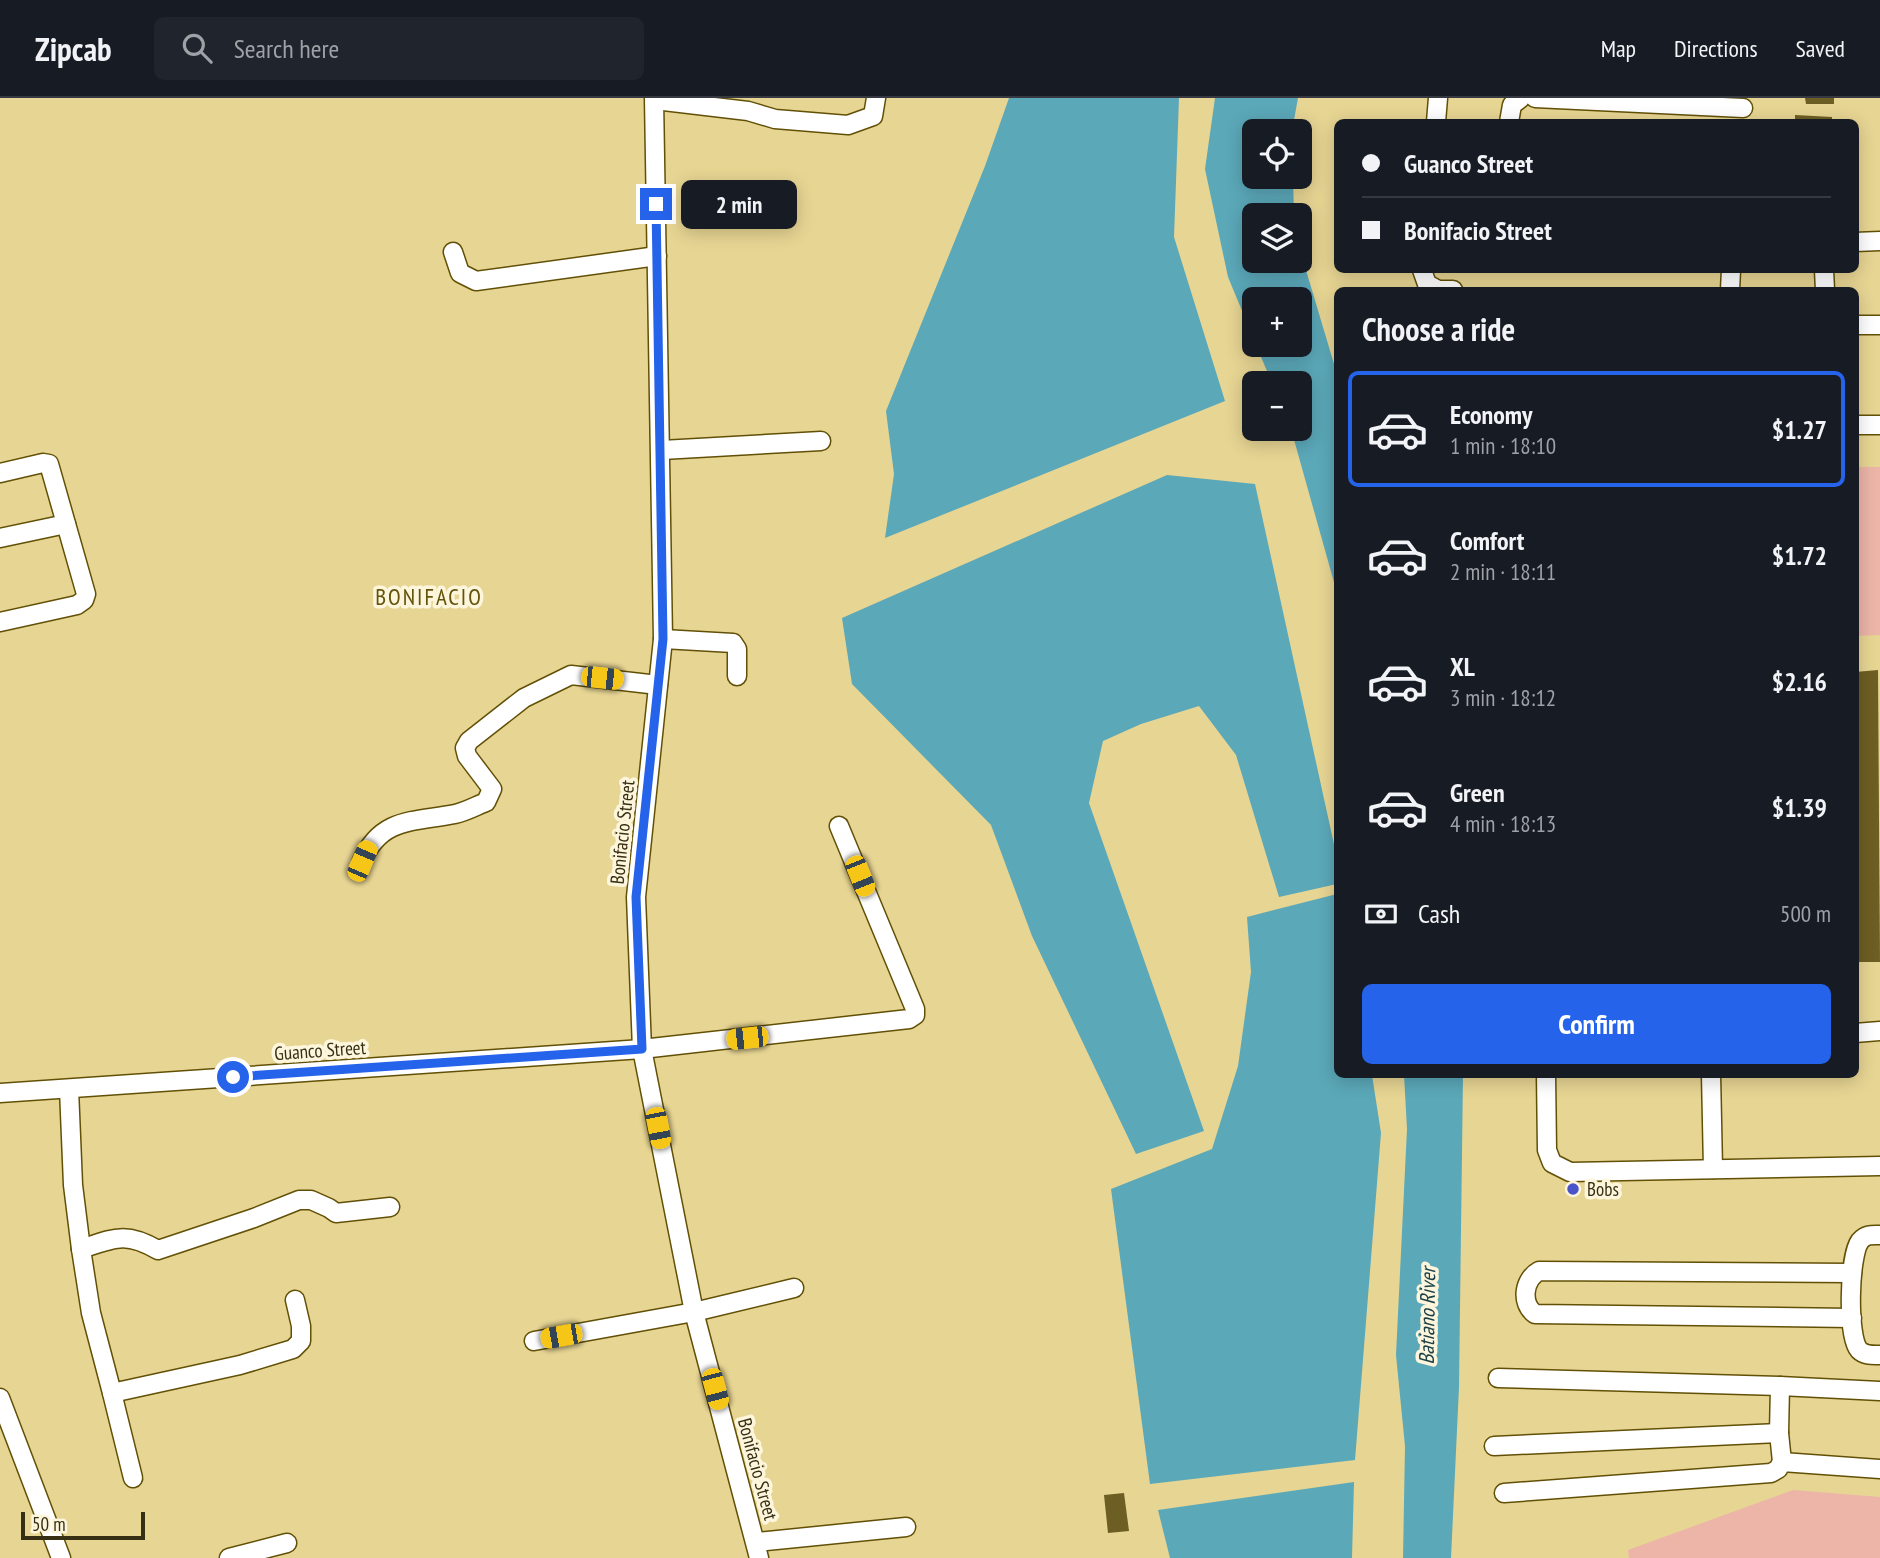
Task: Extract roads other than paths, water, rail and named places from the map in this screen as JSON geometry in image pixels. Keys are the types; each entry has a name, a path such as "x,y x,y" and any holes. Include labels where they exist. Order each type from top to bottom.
{"street":[{"path":"654,99 748,111 775,119 848,125 873,116 876,98"},
{"path":"1436,119 1437,98"},
{"path":"1510,119 1512,104 1521,98"},
{"path":"1535,98 1743,110"},
{"name":"Bonifacio Street","path":"654,99 662,450 663,639 636,897 642,1049 694,1312 758,1550"},
{"path":"1859,242 1880,241"},
{"path":"453,252 460,273 476,281 657,256"},
{"path":"1423,273 1427,284 1432,287"},
{"path":"1859,325 1880,325"},
{"path":"1859,425 1880,425"},
{"path":"662,450 821,441"},
{"path":"0,473 49,464 86,594 84,600 77,605 0,622"},
{"path":"0,538 66,524"},
{"path":"663,639 733,643 737,649 737,676"},
{"path":"362,861 370,842 395,825 456,814 486,802 492,789 467,755 465,748 468,741 524,698 571,675 658,685"},
{"name":"Guanco Street","path":"0,1093 642,1049 909,1019 915,1009 839,826"},
{"path":"1859,1032 1880,1031"},
{"path":"1546,1078 1547,1150 1552,1163 1570,1172 1880,1166"},
{"path":"1711,1078 1713,1169"},
{"path":"69,1089 73,1185 91,1313 133,1478"},
{"path":"81,1249 118,1236 140,1239 158,1250 299,1200 311,1200 336,1213 390,1207"},
{"path":"1880,1235 1868,1235 1861,1240 1852,1273 1855,1343 1859,1350 1866,1354 1880,1355"},
{"path":"1852,1273 1539,1271 1527,1282 1526,1301 1535,1314 1852,1318"},
{"path":"534,1341 694,1312 794,1288"},
{"path":"112,1394 240,1365 293,1349 301,1341 301,1325 295,1300"},
{"path":"1498,1378 1880,1391"},
{"path":"1504,1493 1771,1473 1782,1462 1779,1433 1780,1386"},
{"path":"0,1398 61,1558"},
{"path":"1493,1446 1779,1433"},
{"path":"1782,1462 1880,1469"},
{"path":"758,1550 906,1527"},
{"path":"229,1558 287,1543"}],"water":[{"path":"1009,98 1179,98 1174,237 1225,401 885,538 894,474 886,411 985,166"},
{"path":"1215,98 1298,98 1294,119 1242,119 1242,189 1293,189 1294,203 1242,203 1242,273 1307,273 1311,287 1242,287 1242,311 1228,277 1205,169"},
{"path":"1312,290 1334,364 1334,582 1294,441 1312,441 1312,371 1267,371 1261,357 1312,357"},
{"path":"1167,475 1255,484 1334,844 1334,885 1279,897 1236,755 1199,706 1141,724 1103,741 1089,803 1204,1131 1136,1154 1032,936 991,825 852,684 842,618"},
{"path":"1334,895 1334,1078 1372,1078 1381,1133 1355,1460 1150,1484 1111,1189 1212,1149 1238,1066 1251,972 1247,917"},
{"name":"Batiano River","path":"1404,1078 1463,1078 1459,1387 1451,1558 1403,1558 1405,1446 1396,1355 1407,1129"},
{"path":"1354,1482 1352,1558 1170,1558 1158,1510"}],"place":[{"name":"Bobs","path":"1573,1189"}],"district":[{"name":"BONIFACIO","path":"429,596"}]}
